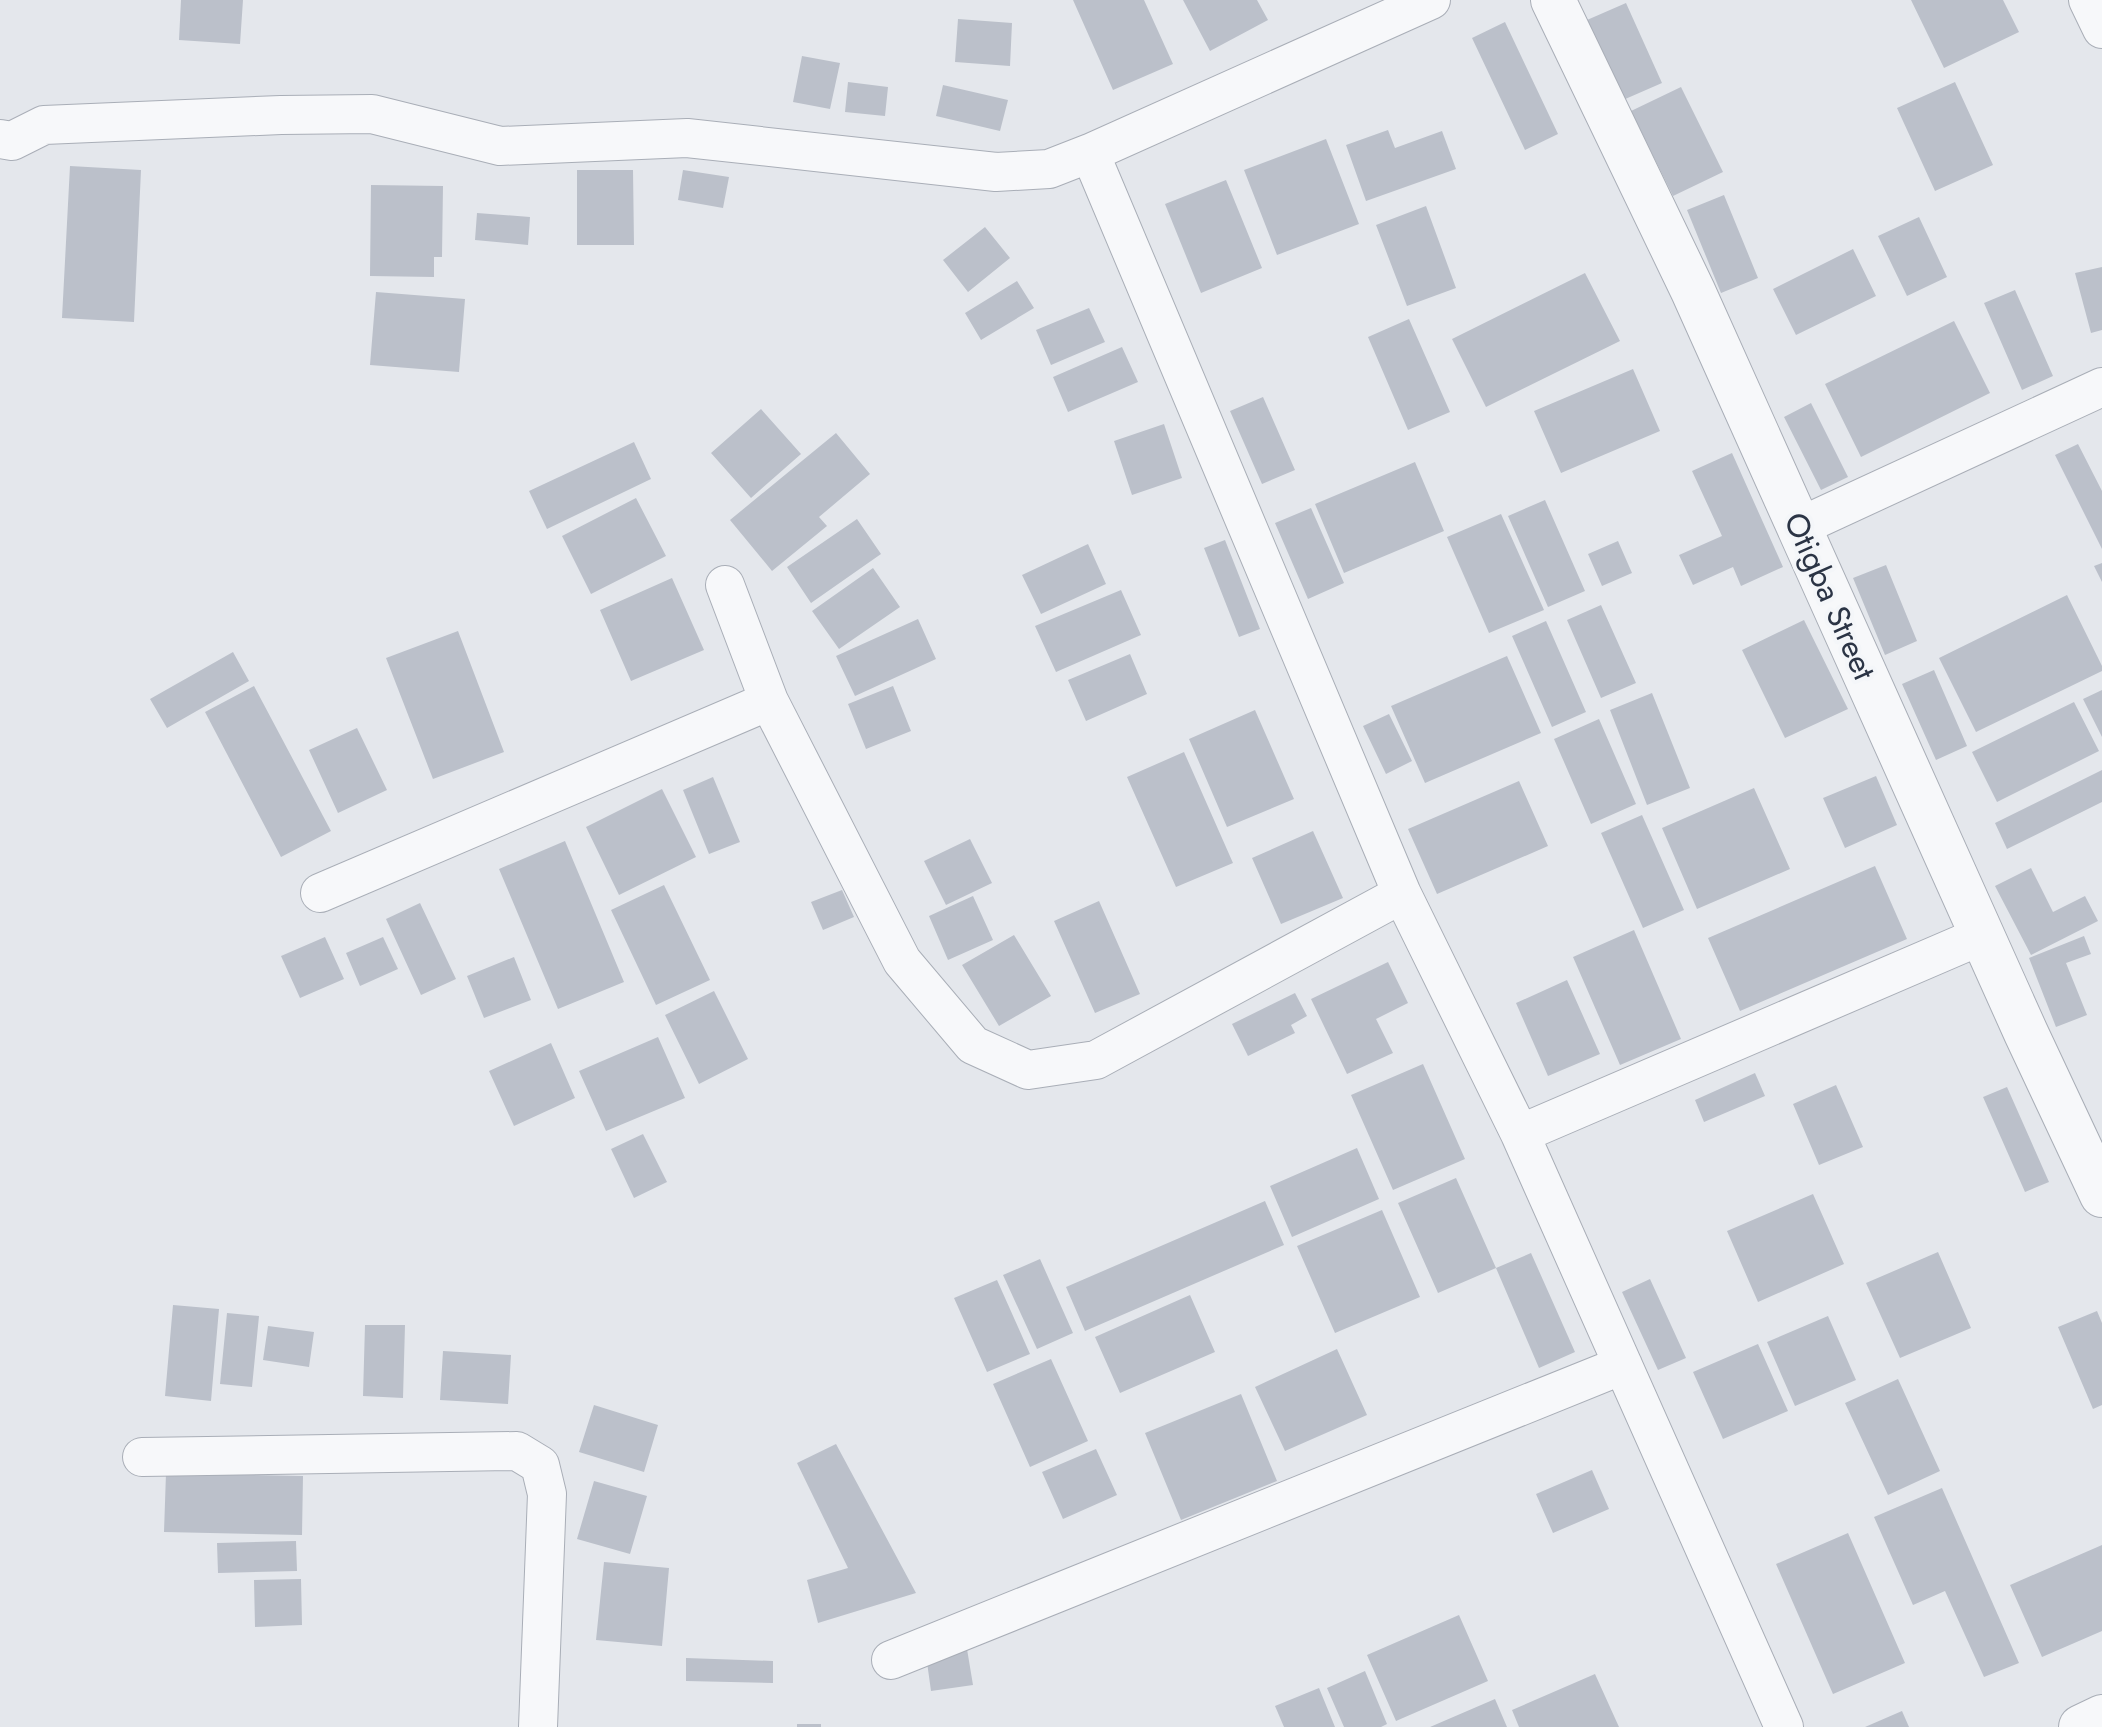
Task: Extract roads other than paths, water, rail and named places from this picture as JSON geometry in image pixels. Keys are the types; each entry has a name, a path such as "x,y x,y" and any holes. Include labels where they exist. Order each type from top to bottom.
{"street":[{"path":"0,139 12,141 44,125 372,114 500,146 687,138 996,172 1049,169 1431,0"},
{"name":"Otigba Street","path":"1553,0 1693,291 2102,1195"},
{"path":"2088,0 2102,29"},
{"path":"1090,153 1402,894 1520,1134 1784,1727"},
{"path":"1799,527 2102,387"},
{"path":"725,585 769,701 902,961 973,1045 1028,1070 1096,1060 1402,894"},
{"path":"320,893 769,701"},
{"path":"1520,1134 1983,935"},
{"path":"891,1660 1623,1365"},
{"path":"142,1457 517,1451 540,1465 547,1494 538,1727"},
{"path":"2081,1727 2102,1717"}]}
